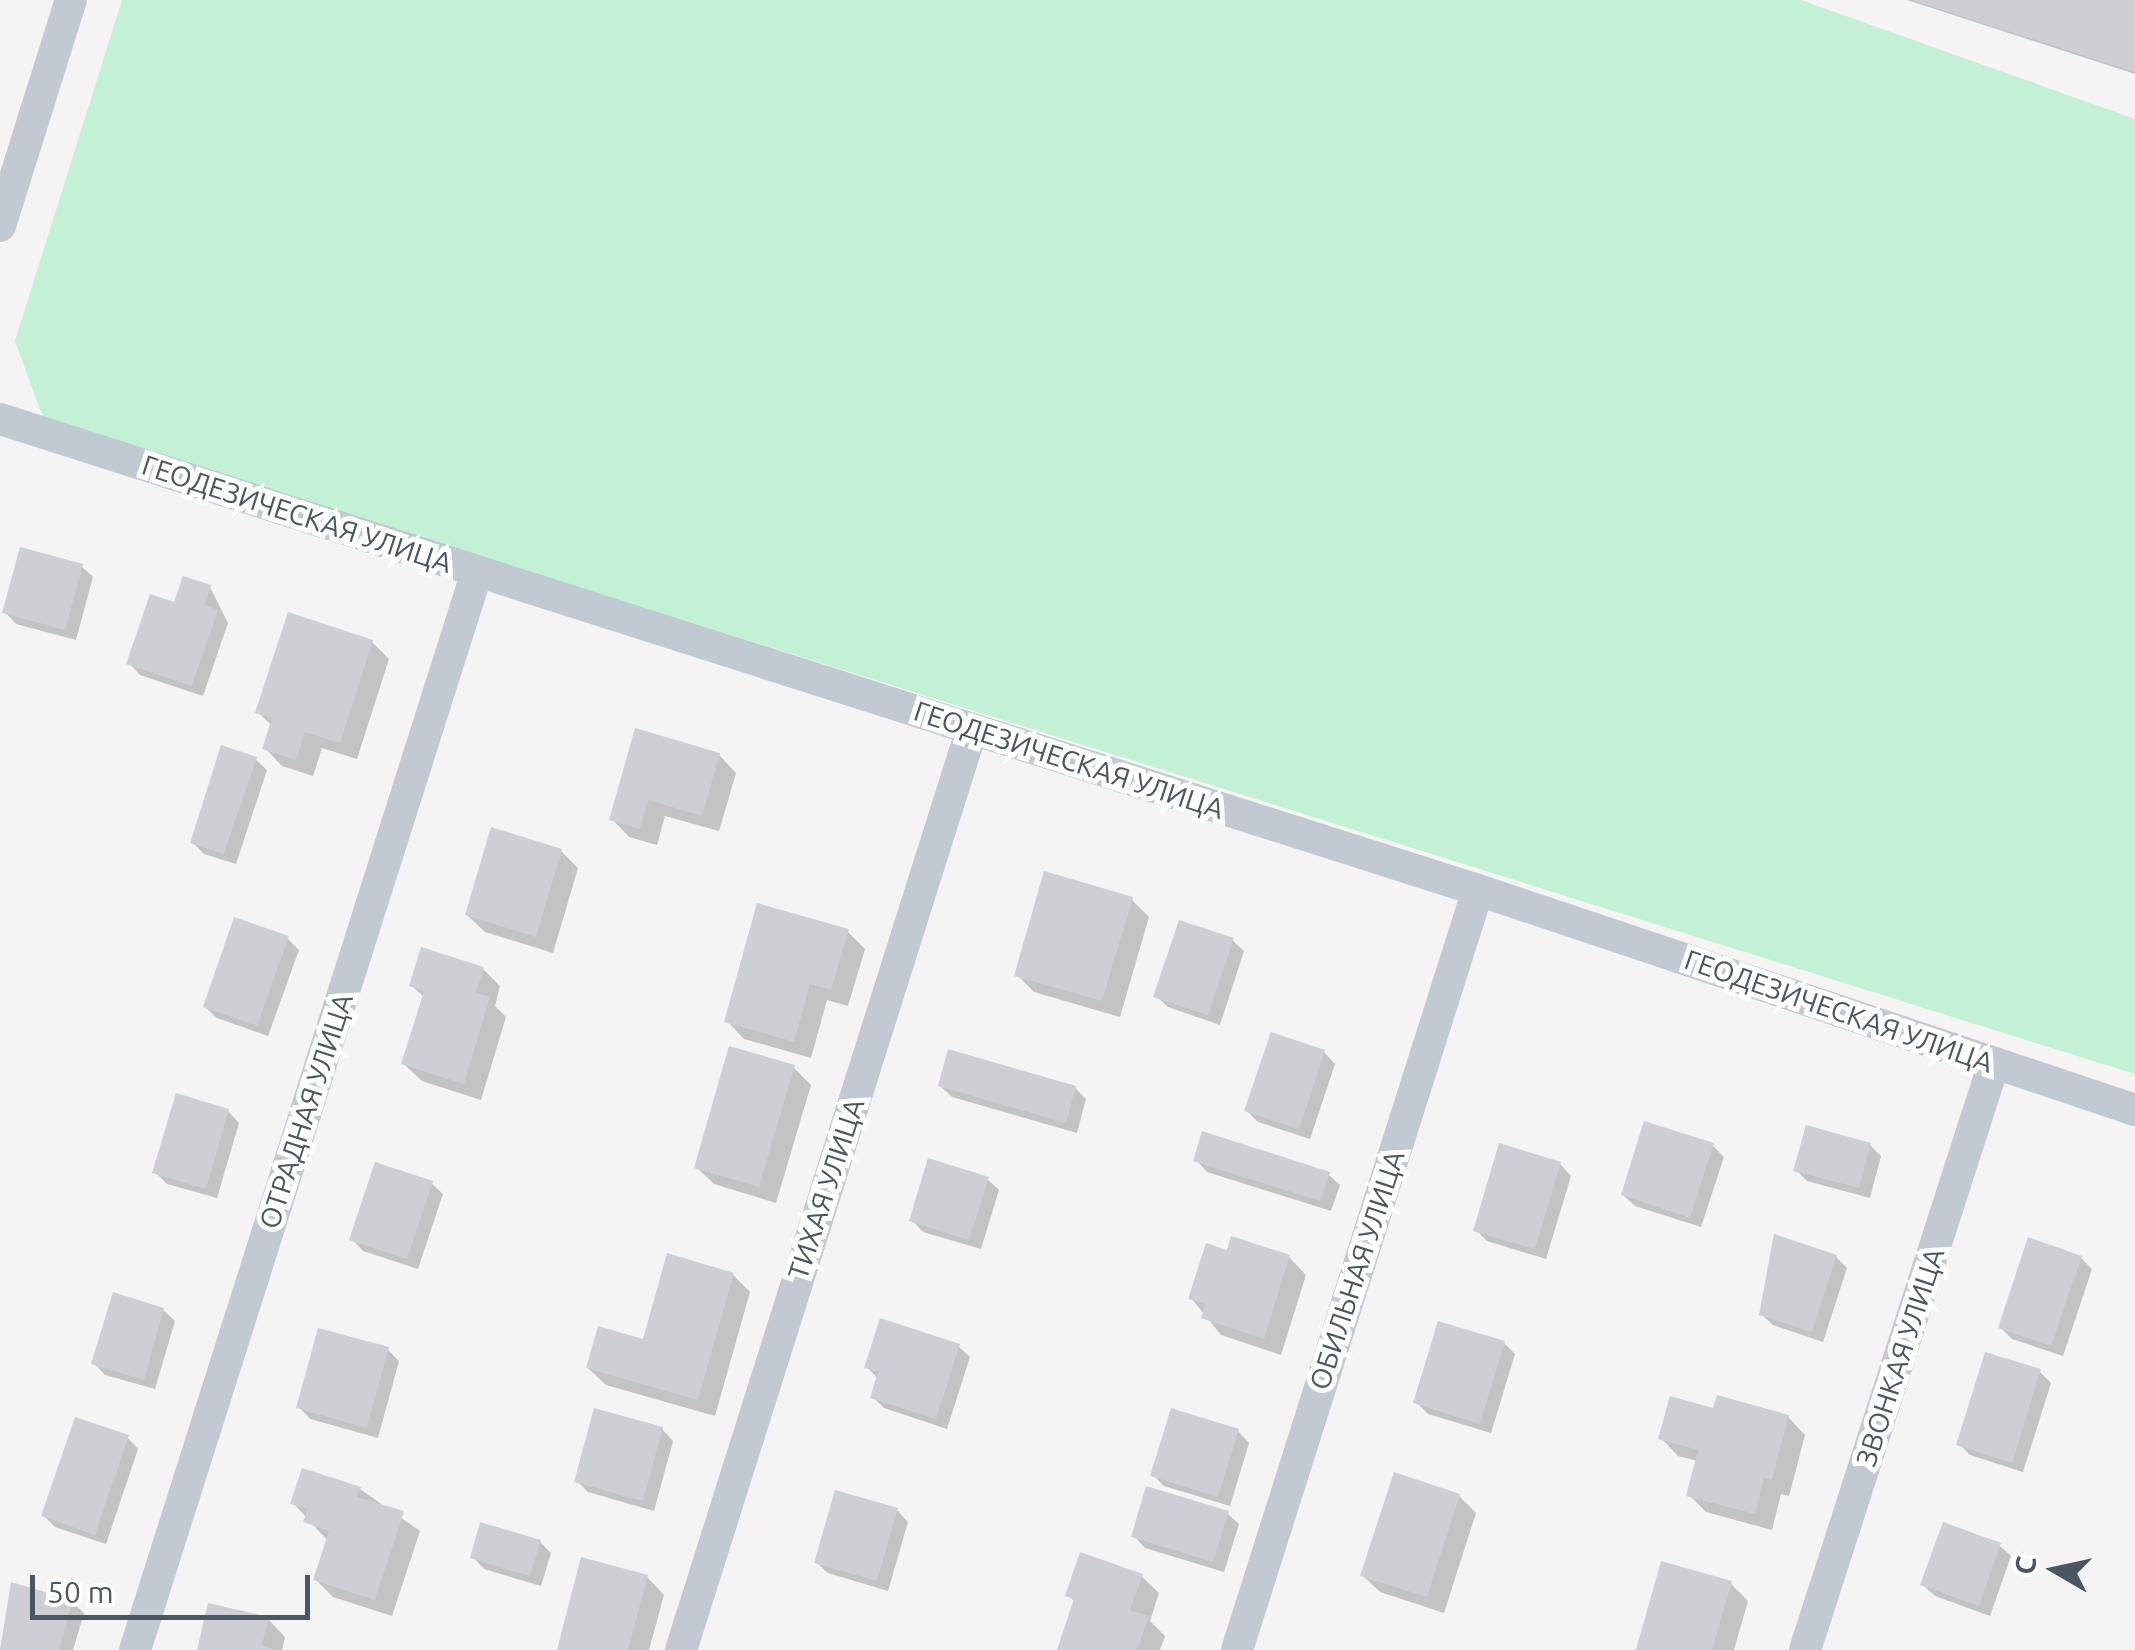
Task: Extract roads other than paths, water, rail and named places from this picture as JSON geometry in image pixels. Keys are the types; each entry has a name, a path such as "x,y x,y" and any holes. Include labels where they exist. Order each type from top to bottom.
{"street":[{"path":"0,226 70,0"},
{"name":"ГЕОДЕЗИЧЕСКАЯ УЛИЦА","path":"0,419 1478,890 2135,1110"},
{"name":"ОТРАДНАЯ УЛИЦА","path":"135,1650 478,572"},
{"name":"ТИХАЯ УЛИЦА","path":"680,1650 972,729"},
{"name":"ОБИЛЬНАЯ УЛИЦА","path":"1237,1650 1478,890"},
{"name":"ЗВОНКАЯ УЛИЦА","path":"1805,1650 1994,1063"}]}
